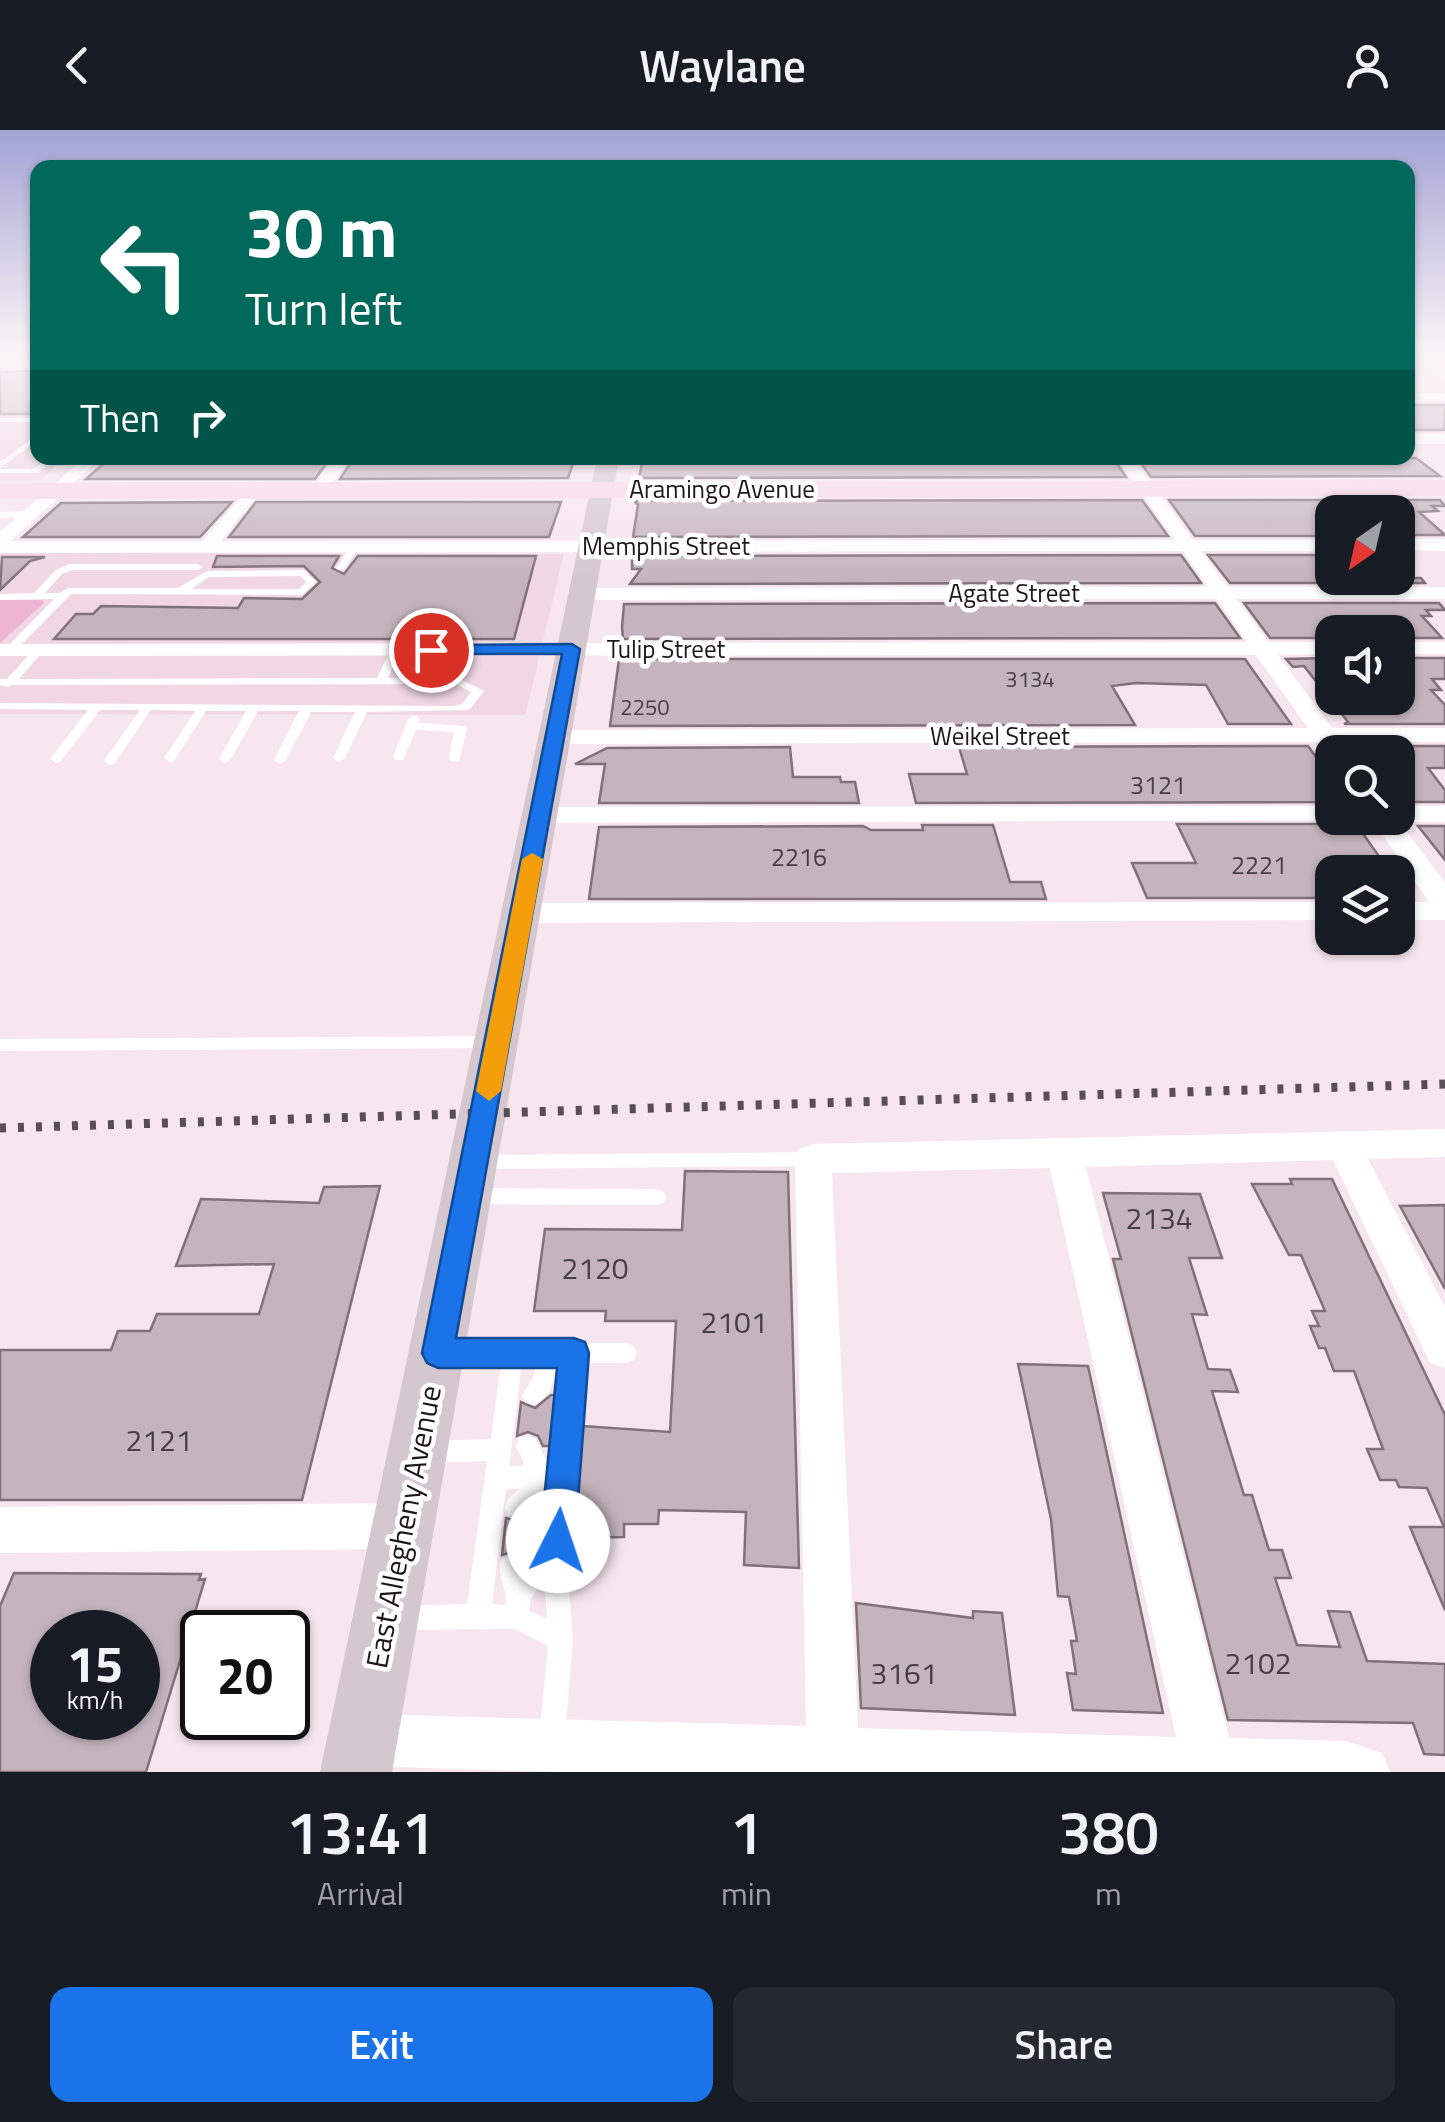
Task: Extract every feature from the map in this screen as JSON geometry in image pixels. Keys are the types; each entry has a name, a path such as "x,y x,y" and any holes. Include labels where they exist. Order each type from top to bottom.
{"main road":[{"name":"East Allegheny Avenue","path":"359,1756 606,465"},
{"name":"Aramingo Avenue","path":"0,491 1445,488"}],"street":[{"path":"1415,439 1445,439"},
{"path":"0,544 85,465"},
{"path":"320,490 337,465"},
{"path":"1130,465 1324,735"},
{"path":"207,546 253,490"},
{"name":"Memphis Street","path":"0,544 1315,545"},
{"path":"1415,545 1445,545"},
{"name":"Agate Street","path":"582,594 1445,592"},
{"name":"Tulip Street","path":"5,650 1315,648"},
{"path":"1415,648 1445,648"},
{"name":"Weikel Street","path":"1415,738 1445,736"},
{"name":"Weikel Street","path":"555,737 1315,744"},
{"path":"540,815 1315,814"},
{"path":"1415,814 1445,814"},
{"path":"1396,835 1445,904"},
{"path":"1415,911 1445,911"},
{"path":"522,913 1315,912"},
{"path":"833,1755 813,1159 1445,1143"},
{"path":"1344,1145 1445,1349"},
{"path":"1064,1152 1176,1767"},
{"path":"0,1530 404,1526"},
{"path":"359,1756 551,1746 1352,1771"}],"lane":[{"path":"0,468 30,443"},
{"path":"0,468 36,470 43,465"},
{"path":"0,514 30,514"},
{"path":"341,568 355,546"},
{"path":"37,596 70,567 198,568"},
{"path":"5,650 68,591 302,592 311,582 304,573 207,574 182,591"},
{"path":"0,597 63,596"},
{"path":"0,691 39,650"},
{"path":"381,682 396,650"},
{"path":"0,706 466,708 478,690 458,681 5,682"},
{"path":"56,759 96,707"},
{"path":"110,761 148,707"},
{"path":"170,758 202,708"},
{"path":"224,759 254,708"},
{"path":"280,760 307,708"},
{"path":"339,758 362,708"},
{"path":"399,757 418,709"},
{"path":"411,726 461,729 454,758"},
{"path":"0,1045 498,1042"},
{"path":"472,1179 813,1159"},
{"path":"472,1179 657,1197"},
{"path":"438,1353 627,1353"},
{"path":"478,1616 513,1353"},
{"path":"543,1391 548,1353"},
{"path":"551,1746 561,1640 556,1573 574,1353"},
{"path":"418,1452 500,1450"},
{"path":"496,1478 562,1476"},
{"path":"510,1567 518,1606 561,1640"},
{"path":"386,1618 478,1616 518,1606 537,1567"}],"shaded area":[{"path":"0,429 30,429 30,465 58,465 40,480 0,480"},
{"path":"0,553 564,554 525,715 0,714"},
{"path":"0,600 42,600 44,603 0,643"}],"building":[{"path":"1415,458 1440,476 1151,477 1142,465 1415,465"},
{"path":"102,465 325,465 315,479 86,479"},
{"path":"349,465 573,465 568,478 340,479"},
{"path":"642,465 1118,465 1126,477 639,478"},
{"path":"1142,500 1168,536 633,537 638,505 634,501"},
{"path":"1169,500 1315,500 1315,536 1195,536"},
{"path":"1415,500 1440,500 1445,506 1432,506 1438,511 1419,512 1445,535 1415,535"},
{"path":"232,502 200,537 23,537 61,503"},
{"path":"256,502 561,502 549,537 229,537"},
{"path":"1181,555 1201,583 630,584 641,569 632,569 632,556"},
{"path":"1208,555 1315,555 1315,583 1230,583"},
{"path":"217,556 339,556 332,568 344,574 358,556 536,556 514,639 54,639 76,614 93,614 101,606 238,608 244,598 302,599 320,582 304,566 213,567"},
{"path":"2,557 45,557 30,561 0,590"},
{"path":"1215,603 1240,638 623,639 622,627 624,604"},
{"path":"1244,603 1439,603 1445,610 1426,610 1431,616 1422,616 1442,638 1415,638 1415,615 1315,615 1315,638 1270,638"},
{"path":"1315,658 1315,680 1304,666 1293,667 1286,659"},
{"path":"1415,658 1445,658 1445,679 1432,679 1441,690 1431,690 1445,705 1445,724 1344,724 1348,722 1342,715 1415,715"},
{"path":"619,659 1245,659 1291,724 1228,724 1206,685 1136,683 1112,686 1135,725 610,726"},
{"path":"1308,746 1315,756 1315,802 916,803 909,774 967,774 959,747"},
{"path":"1415,746 1445,746 1445,768 1428,768 1445,790 1445,802 1415,802"},
{"path":"790,747 793,777 840,777 841,782 855,782 859,803 599,803 605,764 575,764 607,748"},
{"path":"1177,824 1315,824 1315,835 1364,835 1378,855 1315,855 1315,898 1147,898 1132,863 1196,863"},
{"path":"922,825 993,825 1010,882 1041,882 1046,899 589,899 599,827 863,826 871,830 923,830"},
{"path":"1418,826 1445,826 1445,860"},
{"path":"685,1171 788,1172 799,1568 744,1565 746,1512 659,1510 658,1524 624,1524 624,1537 574,1538 583,1426 670,1432 676,1321 605,1321 606,1311 534,1311 545,1229 682,1230"},
{"path":"1290,1179 1332,1179 1445,1415 1445,1610 1410,1527 1444,1527 1427,1488 1399,1487 1396,1480 1380,1480 1367,1449 1383,1449 1354,1371 1334,1371 1325,1348 1319,1348 1310,1326 1319,1326 1312,1311 1325,1311 1301,1255 1289,1255 1252,1184 1292,1184"},
{"path":"380,1186 302,1500 0,1500 0,1350 111,1350 118,1331 150,1331 157,1314 259,1314 274,1264 176,1266 201,1199 319,1203 324,1187"},
{"path":"1103,1193 1200,1194 1222,1258 1189,1258 1207,1315 1192,1314 1208,1369 1230,1370 1238,1392 1212,1391 1244,1495 1252,1495 1269,1550 1282,1550 1291,1578 1275,1578 1297,1645 1340,1647 1328,1611 1350,1612 1367,1661 1445,1664 1445,1755 1424,1754 1413,1723 1228,1720 1113,1259 1121,1259"},
{"path":"1445,1205 1445,1289 1400,1206"},
{"path":"1018,1364 1088,1366 1163,1713 1073,1710 1067,1673 1076,1674 1071,1641 1077,1641 1069,1597 1058,1596 1051,1519"},
{"path":"556,1395 552,1446 543,1446 538,1436 528,1432 517,1436 521,1402 535,1408"},
{"path":"538,1507 546,1507 542,1553 535,1552 523,1561 512,1552 502,1555 506,1518 518,1521"},
{"path":"14,1573 201,1574 199,1580 205,1579 196,1610 180,1610 180,1661 160,1726 160,1610 30,1610 30,1740 156,1740 146,1772 0,1772 0,1606"},
{"path":"856,1603 973,1618 973,1611 1002,1613 1015,1715 861,1708"}],"railway":[{"path":"0,1128 1445,1084"}],"slow traffic":[{"path":"489,1091 532,859"}],"route":[{"path":"431,650 572,649 438,1353 574,1353 558,1541"}]}
